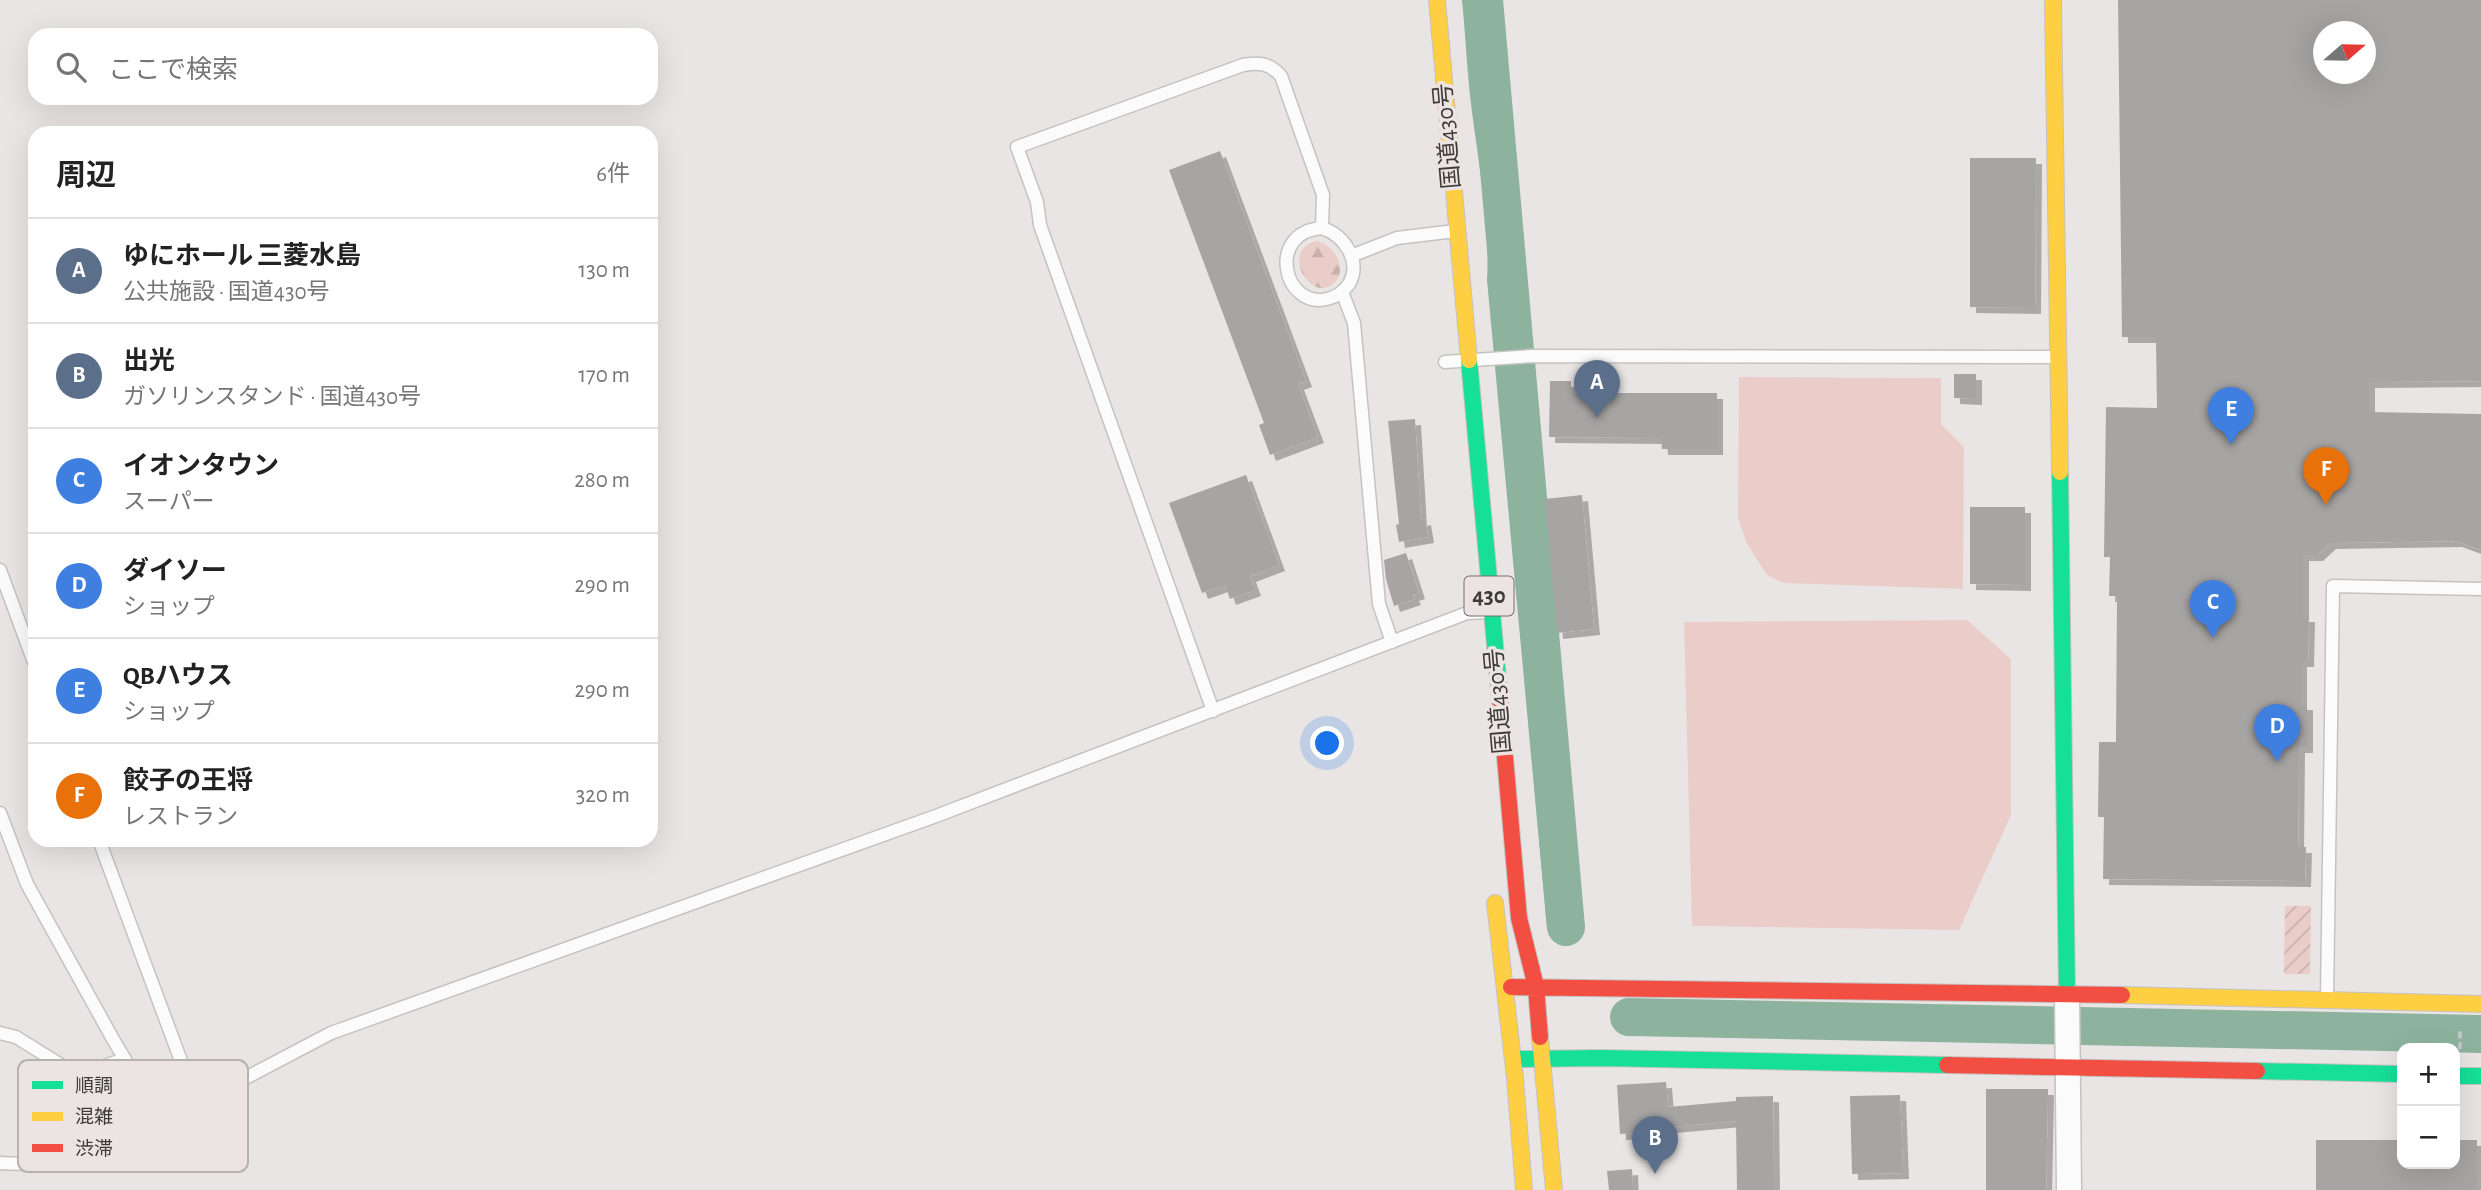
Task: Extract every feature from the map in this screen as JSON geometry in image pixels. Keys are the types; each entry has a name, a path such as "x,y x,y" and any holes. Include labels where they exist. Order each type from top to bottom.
{"main road":[{"name":"国道430号","path":"1437,0 1519,918 1536,987 1554,1190"},
{"path":"2053,0 2068,1005"},
{"path":"1445,354 1447,379"},
{"path":"1493,884 1513,1059 1524,1190"},
{"path":"1505,987 2068,1005 2327,1000 2481,1004"},
{"path":"1513,1059 2068,1056 2397,1074"},
{"path":"2460,1076 2481,1076"}],"street":[{"path":"2068,1005 2069,1190"}],"lane":[{"path":"1213,710 1040,225 1037,202 1017,147 1243,65 1259,62 1272,65 1281,76 1324,195 1322,228"},
{"path":"1322,228 1343,239 1353,264 1349,284 1342,292 1323,300 1313,299 1296,289 1286,263 1287,251 1292,241 1311,229 1322,228"},
{"path":"1351,257 1397,238 1456,231"},
{"path":"1342,292 1354,323 1379,604 1392,642"},
{"path":"1445,354 1468,359 1523,356 2058,357"},
{"path":"0,570 28,646"},
{"path":"2327,1000 2333,586 2481,589"},
{"path":"248,1077 331,1033 936,816 1467,613 1491,612"},
{"path":"0,813 27,884 125,1059 122,1060"},
{"path":"102,847 181,1060"},
{"path":"0,1033 16,1037 54,1060"},
{"path":"0,1163 18,1164"}],"path":[{"path":"2459,1043 2460,1023"}],"green space":[{"path":"1316,241 1328,246 1339,263 1339,276 1326,288 1309,282 1300,265 1300,255 1305,247"},
{"path":"1739,377 1941,378 1941,424 1964,447 1963,589 1783,583 1767,575 1747,544 1738,518"},
{"path":"1967,620 2011,659 2011,815 1959,930 1692,926 1684,622"},
{"path":"2285,906 2311,906 2310,974 2284,974"}],"building":[{"path":"2118,0 2481,0 2481,381 2369,382 2369,412 2481,414 2481,550 2456,541 2330,543 2317,555 2303,555 2303,616 2309,616 2308,661 2301,661 2301,704 2307,704 2307,747 2299,747 2298,847 2306,847 2305,881 2103,879 2104,817 2098,817 2099,742 2116,742 2117,596 2109,596 2110,557 2104,557 2106,407 2157,408 2156,337 2122,337"},
{"path":"1220,151 1306,381 1298,384 1318,437 1270,455 1259,425 1264,423 1169,170"},
{"path":"1970,158 2036,158 2035,308 1970,307"},
{"path":"1954,374 1976,374 1976,399 1954,398"},
{"path":"1550,381 1571,381 1571,393 1717,393 1717,449 1662,449 1661,438 1549,437"},
{"path":"1415,419 1421,520 1425,519 1428,537 1399,542 1388,421"},
{"path":"1246,475 1279,565 1250,576 1255,590 1230,599 1225,585 1202,593 1169,503"},
{"path":"1582,495 1594,629 1557,633 1545,499"},
{"path":"1970,507 2025,507 2025,585 1970,584"},
{"path":"1406,553 1419,593 1413,595 1415,599 1394,606 1384,560"},
{"path":"1666,1082 1668,1107 1736,1101 1736,1097 1773,1096 1774,1190 1737,1190 1736,1121 1670,1127 1670,1131 1620,1134 1617,1085"},
{"path":"1986,1089 2048,1089 2046,1190 1986,1190"},
{"path":"1900,1095 1903,1173 1852,1174 1850,1096"},
{"path":"2316,1140 2397,1140 2397,1169 2460,1169 2460,1140 2477,1140 2477,1190 2316,1190"},
{"path":"1632,1169 1633,1190 1609,1190 1607,1171"}],"waterway":[{"path":"1465,0 1472,89 1489,219 1490,280 1550,928"},
{"path":"1484,0 1566,927"},
{"path":"1629,1017 2481,1034"},
{"path":"1629,1029 2063,1038"},
{"path":"2074,1038 2481,1048"}],"traffic: fast":[{"path":"1469,360 1500,700"},
{"path":"2060,472 2067,994"},
{"path":"1516,1059 1601,1058 1947,1065"},
{"path":"2257,1071 2397,1074"},
{"path":"2460,1076 2481,1076"}],"traffic: slow":[{"path":"1437,0 1469,360"},
{"path":"2053,0 2060,472"},
{"path":"1495,903 1515,1078 1524,1190"},
{"path":"2122,995 2481,1004"},
{"path":"1540,1037 1554,1190"}],"traffic: jam":[{"path":"1500,700 1519,918 1536,987 1540,1037"},
{"path":"1511,987 2122,995"},
{"path":"1947,1065 2257,1071"}],"place":[{"name":"ゆにホール 三菱水島","path":"1597,418"},
{"name":"QBハウス","path":"2231,445"},
{"name":"餃子の王将","path":"2326,505"},
{"name":"イオンタウン","path":"2213,638"},
{"name":"ダイソー","path":"2277,762"},
{"name":"出光","path":"1655,1174"}]}
